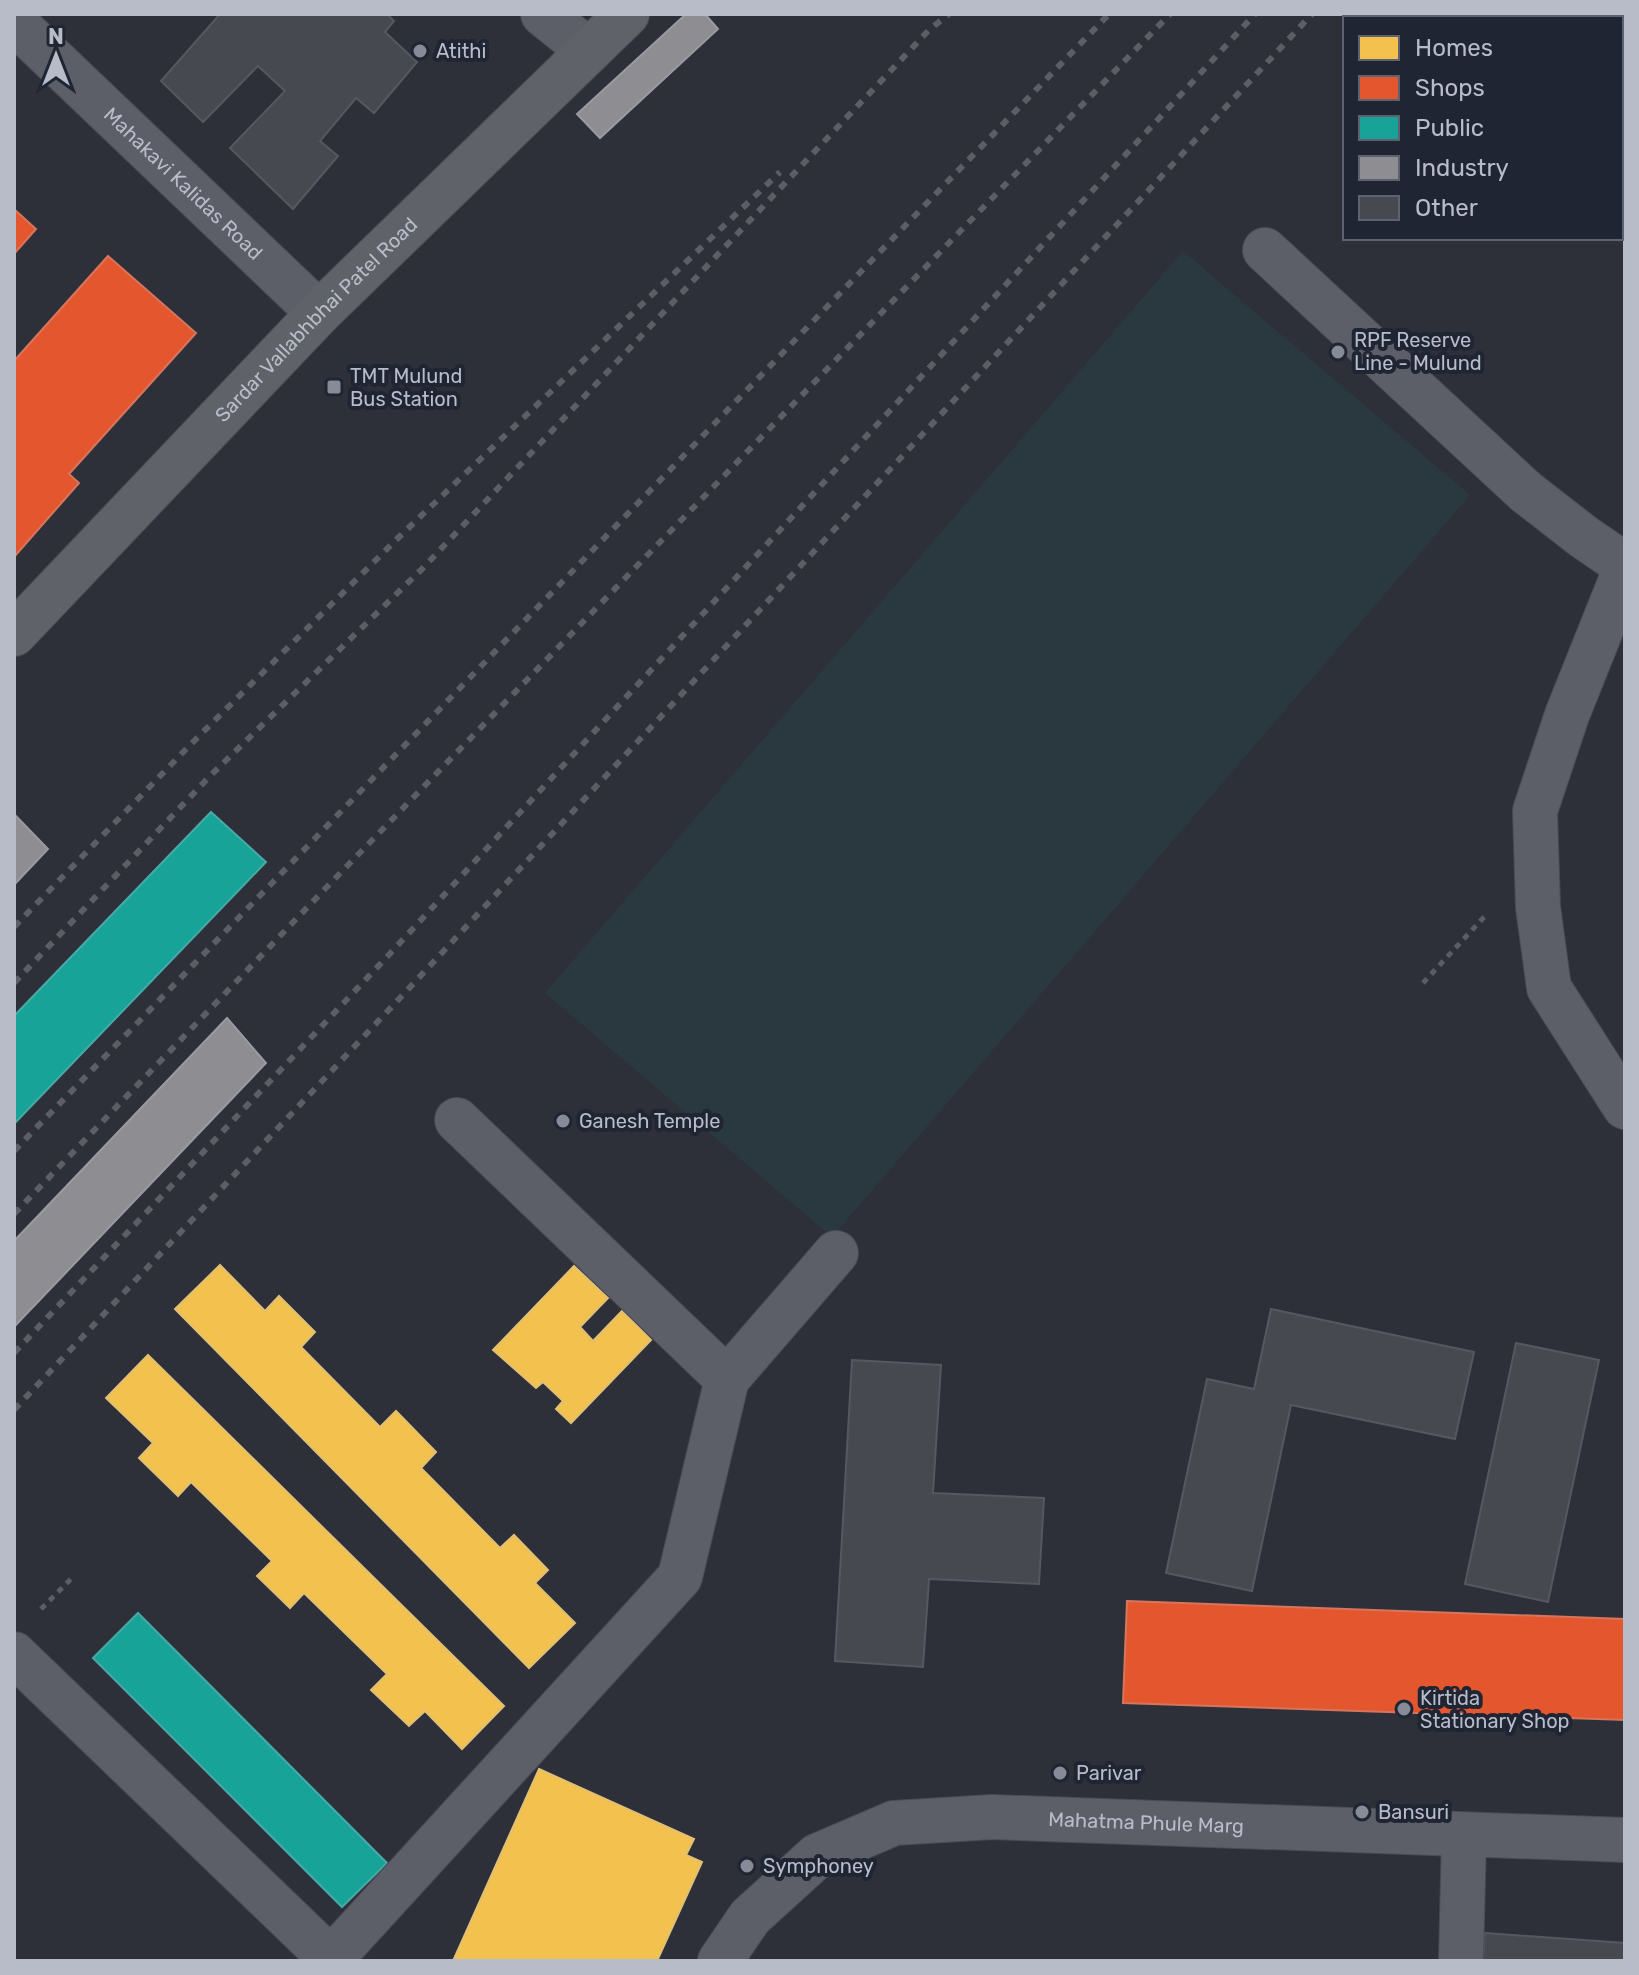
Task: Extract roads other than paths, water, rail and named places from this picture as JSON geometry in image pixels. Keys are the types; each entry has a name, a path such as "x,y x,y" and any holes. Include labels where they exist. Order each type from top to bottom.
{"main road":[{"name":"Sardar Vallabhbhai Patel Road","path":"14,634 319,313 627,14"}],"street":[{"path":"543,14 589,51"},
{"name":"Mahakavi Kalidas Road","path":"14,22 319,313"},
{"path":"1265,250 1526,492 1625,567 1567,715 1535,811 1538,907 1549,988 1625,1107"},
{"path":"457,1120 727,1379"},
{"path":"14,1654 331,1959 680,1577 727,1379 836,1253"},
{"name":"Mahatma Phule Marg","path":"720,1961 750,1917 817,1856 894,1823 992,1817 1625,1840"},
{"path":"1461,1961 1464,1835"}],"railway":[{"path":"14,983 209,777 423,568 929,30 949,14"},
{"path":"14,1151 1109,14"},
{"path":"14,1214 1170,14"},
{"path":"14,1353 385,959 1255,14"},
{"path":"14,1410 1312,14"},
{"path":"14,927 190,745 398,538 780,172"}],"place":[{"name":"Atithi","path":"420,51"},
{"name":"RPF Reserve Line - Mulund","path":"1338,352"},
{"name":"TMT Mulund Bus Station","path":"334,387"},
{"name":"Ganesh Temple","path":"563,1121"},
{"name":"Kirtida Stationary Shop","path":"1404,1709"},
{"name":"Parivar","path":"1060,1773"},
{"name":"Bansuri","path":"1362,1812"},
{"name":"Symphoney","path":"747,1866"}]}
